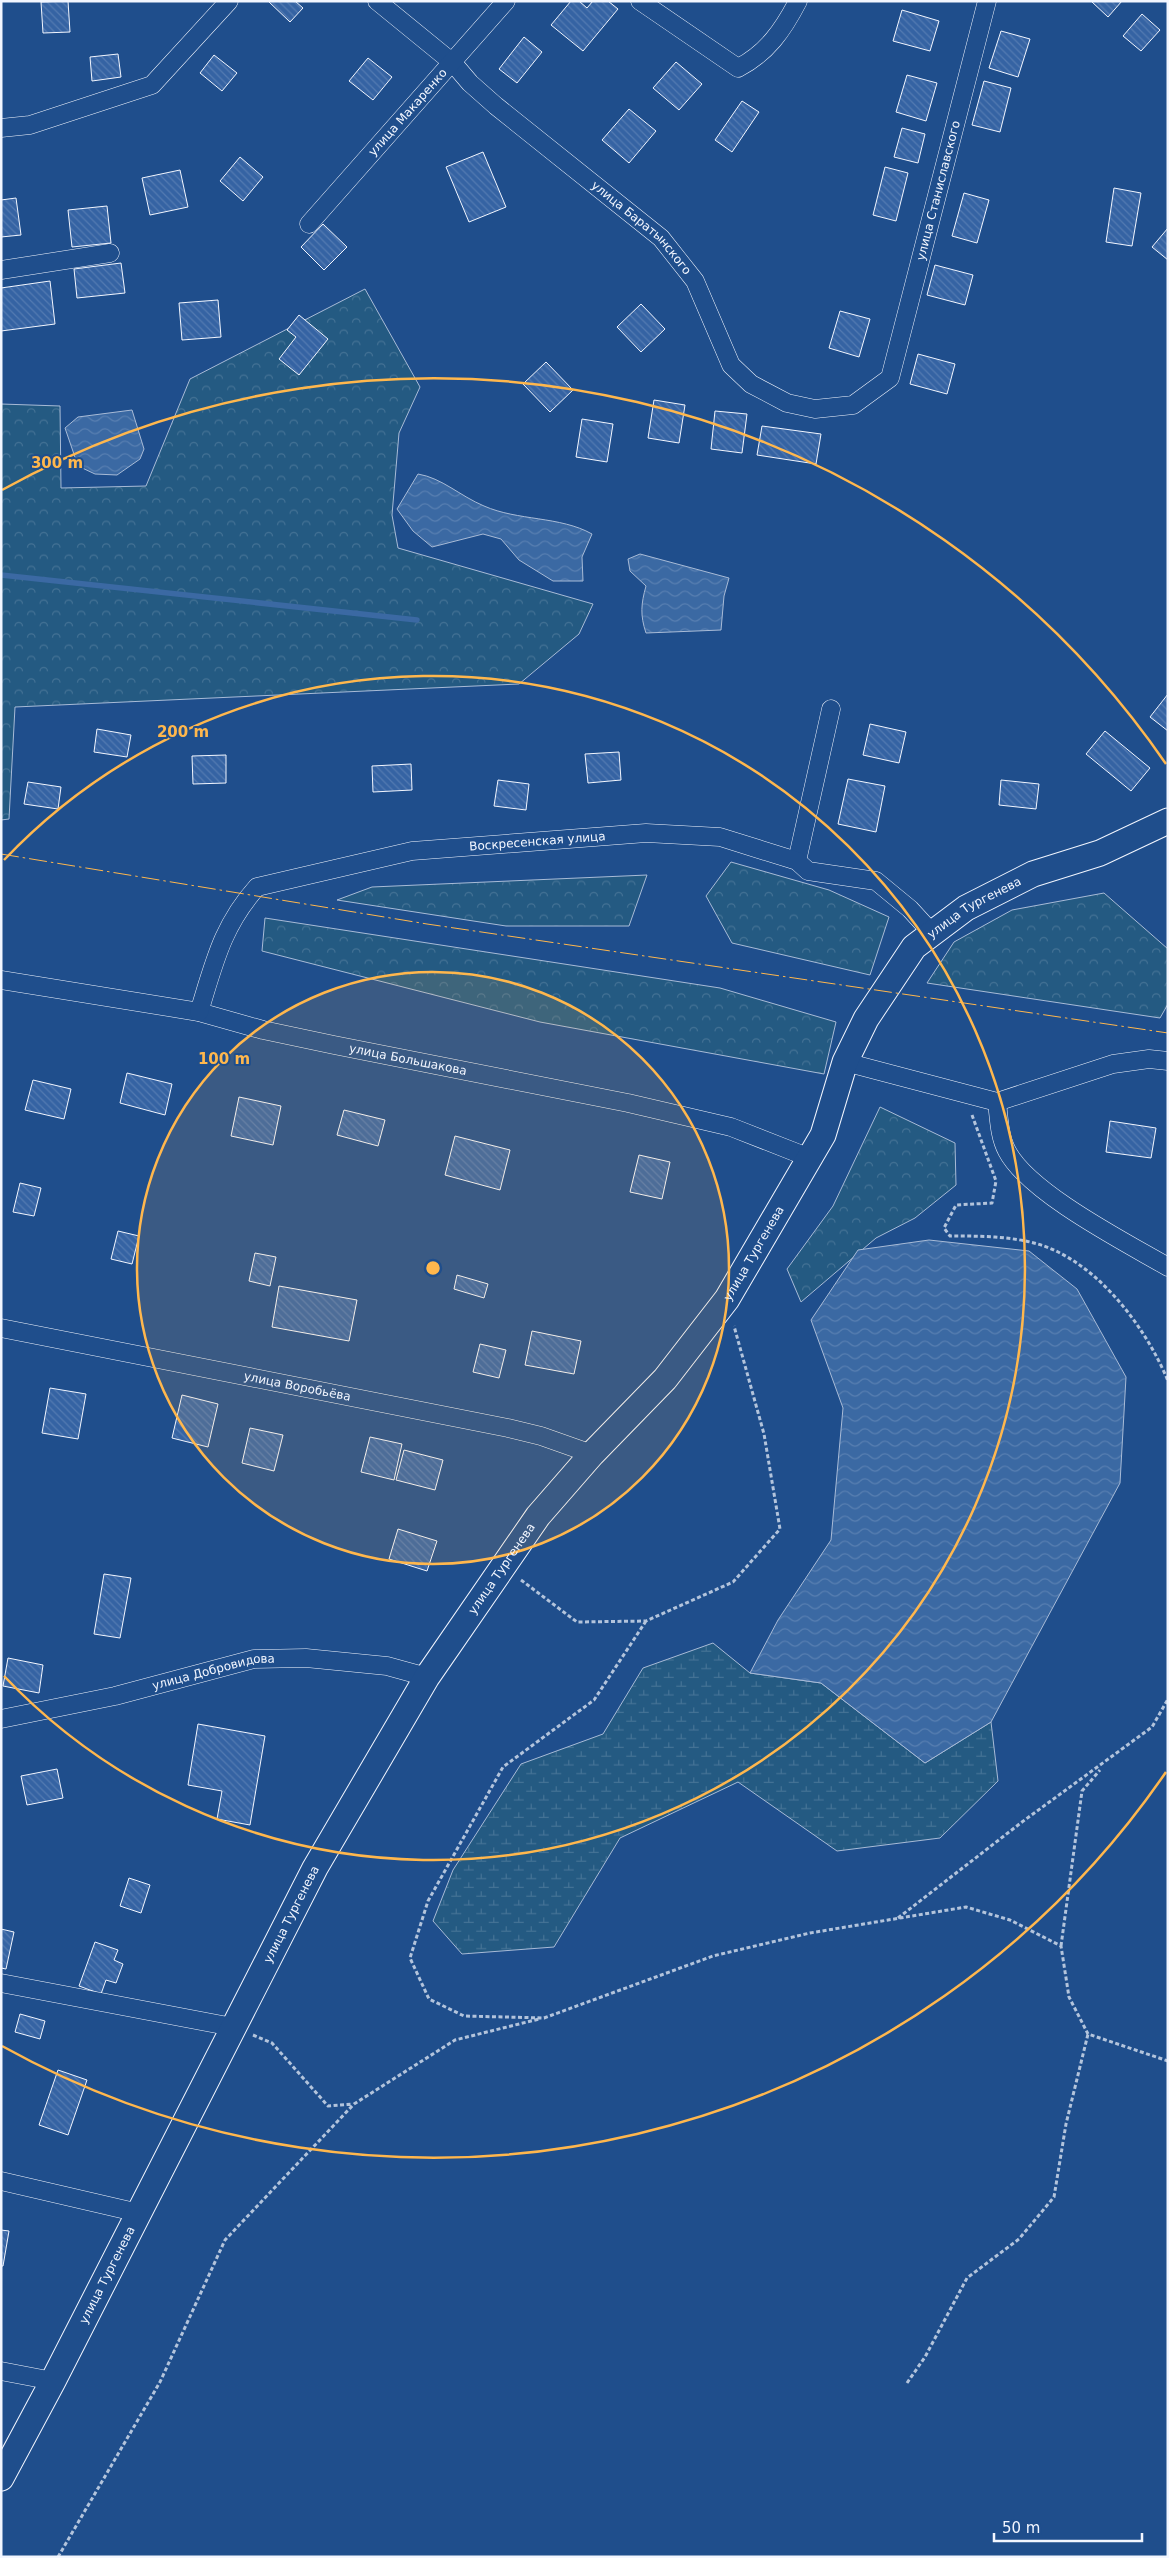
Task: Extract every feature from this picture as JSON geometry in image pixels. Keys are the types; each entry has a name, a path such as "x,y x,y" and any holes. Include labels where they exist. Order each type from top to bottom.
{"street":[{"path":"1,128 30,125 152,85 229,1"},
{"name":"улица Баратынского","path":"377,1 453,63 470,83 496,106 661,238 695,281 731,365 751,384 787,403 815,409 853,406 890,378"},
{"name":"улица Макаренко","path":"309,224 506,1"},
{"path":"640,1 738,68 756,59 784,28 798,1"},
{"name":"улица Станиславского","path":"890,378 987,1"},
{"path":"1,270 110,253"},
{"path":"797,861 830,709"},
{"name":"улица Тургенева","path":"1,2478 53,2381 315,1868 427,1677 538,1516 592,1454 665,1379 727,1298 823,1134 845,1062 866,1019 914,947 966,908 1033,874 1100,853 1168,821"},
{"name":"Воскресенская улица","path":"199,1012 224,932 239,906 257,887 412,851 646,833 720,837 797,861 808,871 876,881 910,909 932,933"},
{"name":"улица Большакова","path":"1,980 199,1012 325,1044 628,1103 731,1127 810,1158"},
{"path":"845,1062 997,1102 1113,1064 1149,1059 1168,1061"},
{"path":"997,1102 1000,1134 1007,1151 1026,1175 1083,1217 1168,1267"},
{"name":"улица Воробьёва","path":"1,1328 508,1428 541,1436 592,1454"},
{"name":"улица Добровидова","path":"1,1719 115,1696 254,1659 306,1658 387,1666 427,1677"},
{"path":"1,1983 233,2027"},
{"path":"1,2181 139,2213"},
{"path":"1,2371 53,2381"}],"path":[{"path":"964,1093 996,1181 992,1203 956,1206 944,1228 950,1236 982,1236 1031,1242 1069,1257 1105,1285 1156,1353 1168,1382"},
{"path":"503,1566 577,1622 646,1621 732,1582 780,1529 764,1434 727,1298"},
{"path":"544,2018 464,2016 429,2000 410,1958 428,1901 503,1767 594,1700 646,1621"},
{"path":"898,1918 1022,1822 1103,1765 1152,1727 1168,1699"},
{"path":"907,2383 926,2357 967,2278 1019,2239 1054,2197 1066,2124 1088,2034 1068,1997 1061,1946 1082,1791 1103,1765"},
{"path":"58,2557 160,2382 225,2240 354,2104 455,2040 544,2018 713,1956 810,1933 966,1907 1010,1920 1061,1946"},
{"path":"233,2027 272,2042 328,2106 354,2104"},
{"path":"1088,2034 1168,2062"}],"green space":[{"path":"365,289 420,387 399,433 392,515 398,548 593,604 579,634 519,684 15,707 9,819 1,820 1,404 60,406 61,488 146,486 190,379"},
{"path":"731,862 829,890 889,917 870,975 732,943 706,896"},
{"path":"647,875 629,926 506,926 337,900 372,887"},
{"path":"1104,893 1168,949 1168,1004 1160,1018 927,983 954,942 1012,910"},
{"path":"265,918 720,988 836,1022 824,1074 540,1022 262,951"},
{"path":"880,1107 955,1143 956,1185 915,1218 876,1238 801,1302 787,1269 833,1206"},
{"path":"713,1643 750,1673 821,1683 925,1763 991,1722 998,1781 940,1838 837,1851 738,1782 620,1838 554,1947 462,1954 433,1921 453,1870 521,1764 603,1734 643,1668"}],"water":[{"path":"132,410 144,449 140,459 117,475 95,474 78,466 65,428 78,417"},
{"path":"418,474 435,479 475,502 497,511 566,524 592,534 582,557 583,581 553,581 519,560 501,539 483,534 432,547 413,531 397,509"},
{"path":"640,554 729,578 724,596 721,630 646,633 642,610 646,586 630,571 628,559"},
{"path":"929,1240 1029,1251 1077,1289 1126,1377 1120,1483 991,1722 925,1763 821,1683 750,1673 778,1620 831,1540 843,1408 811,1320 858,1250"}],"building":[{"path":"68,1 70,32 43,33 41,2"},
{"path":"268,1 295,1 303,8 290,22"},
{"path":"571,1 579,1 587,8 593,1 608,1 618,9 583,51 551,25"},
{"path":"1091,1 1122,1 1108,17"},
{"path":"902,10 939,21 930,51 893,41"},
{"path":"1142,14 1160,30 1141,51 1123,36"},
{"path":"1001,31 1030,39 1018,77 989,68"},
{"path":"524,37 542,52 517,83 499,69"},
{"path":"118,54 121,77 92,81 90,57"},
{"path":"214,55 237,73 222,91 200,73"},
{"path":"368,58 392,77 373,100 349,81"},
{"path":"676,62 702,84 679,110 653,88"},
{"path":"907,75 937,83 926,121 896,112"},
{"path":"984,81 1011,88 1000,132 972,125"},
{"path":"742,101 759,112 732,152 715,140"},
{"path":"629,109 656,131 629,163 602,140"},
{"path":"902,128 925,134 918,163 894,157"},
{"path":"483,152 506,207 469,222 446,167"},
{"path":"240,157 263,177 243,201 220,181"},
{"path":"885,167 908,173 896,221 873,215"},
{"path":"180,170 188,207 150,215 142,178"},
{"path":"1114,188 1141,193 1132,246 1106,242"},
{"path":"964,193 989,200 977,243 952,236"},
{"path":"16,198 21,235 1,237 1,200"},
{"path":"107,206 111,243 72,247 68,210"},
{"path":"323,224 347,247 324,270 301,247"},
{"path":"1168,228 1168,260 1152,247"},
{"path":"121,263 125,293 77,298 74,269"},
{"path":"935,265 973,275 965,305 927,295"},
{"path":"50,281 55,324 1,331 1,288"},
{"path":"218,300 221,337 182,340 179,303"},
{"path":"641,304 665,329 641,352 617,327"},
{"path":"840,311 870,319 859,357 829,348"},
{"path":"299,315 328,339 299,375 279,359 296,337 287,330"},
{"path":"918,354 955,364 947,394 910,384"},
{"path":"546,362 573,390 550,412 523,384"},
{"path":"654,400 685,405 679,443 648,438"},
{"path":"715,411 747,414 742,453 711,449"},
{"path":"582,419 613,424 607,462 576,457"},
{"path":"762,426 821,434 816,464 757,455"},
{"path":"1168,694 1168,731 1150,717"},
{"path":"870,724 906,732 899,763 863,755"},
{"path":"97,729 131,735 127,757 94,752"},
{"path":"1105,731 1150,768 1131,791 1086,754"},
{"path":"619,752 621,780 588,783 585,754"},
{"path":"226,755 226,783 193,784 192,756"},
{"path":"411,764 412,790 373,792 372,766"},
{"path":"848,779 885,786 876,832 838,824"},
{"path":"498,780 529,784 526,810 494,806"},
{"path":"1001,780 1039,784 1036,809 999,805"},
{"path":"28,782 61,787 58,809 24,804"},
{"path":"127,1073 172,1084 165,1115 120,1103"},
{"path":"33,1080 71,1089 64,1119 25,1110"},
{"path":"239,1097 281,1106 273,1145 231,1136"},
{"path":"344,1110 385,1120 378,1146 337,1135"},
{"path":"1110,1121 1156,1128 1151,1158 1106,1152"},
{"path":"455,1136 510,1150 500,1190 445,1175"},
{"path":"639,1155 670,1162 662,1199 630,1192"},
{"path":"20,1183 41,1188 34,1216 13,1212"},
{"path":"118,1231 139,1236 132,1264 111,1259"},
{"path":"255,1253 276,1257 270,1286 249,1281"},
{"path":"457,1275 488,1284 484,1298 454,1289"},
{"path":"279,1286 357,1300 349,1341 272,1327"},
{"path":"532,1331 581,1341 574,1374 525,1365"},
{"path":"480,1344 506,1350 499,1378 473,1372"},
{"path":"50,1388 86,1394 78,1439 42,1433"},
{"path":"182,1395 218,1404 208,1447 172,1438"},
{"path":"250,1428 283,1435 274,1471 242,1463"},
{"path":"370,1437 402,1444 394,1480 361,1472"},
{"path":"404,1450 443,1460 435,1490 396,1480"},
{"path":"398,1529 437,1541 427,1571 389,1559"},
{"path":"104,1574 131,1578 120,1638 94,1634"},
{"path":"8,1658 43,1665 39,1693 3,1686"},
{"path":"198,1724 265,1736 250,1825 217,1819 222,1791 188,1785"},
{"path":"57,1769 63,1798 27,1805 21,1776"},
{"path":"129,1878 150,1885 141,1913 120,1906"},
{"path":"1,1929 14,1932 6,1969 1,1968"},
{"path":"95,1942 118,1950 114,1960 123,1964 116,1983 106,1980 101,1994 79,1986"},
{"path":"20,2014 45,2021 40,2039 15,2032"},
{"path":"58,2070 87,2080 68,2135 39,2125"},
{"path":"1,2230 9,2231 3,2266 1,2266"}],"waterway":[{"path":"1,575 417,620"}],"power":[{"path":"1,854 427,924 1168,1033"}]}
